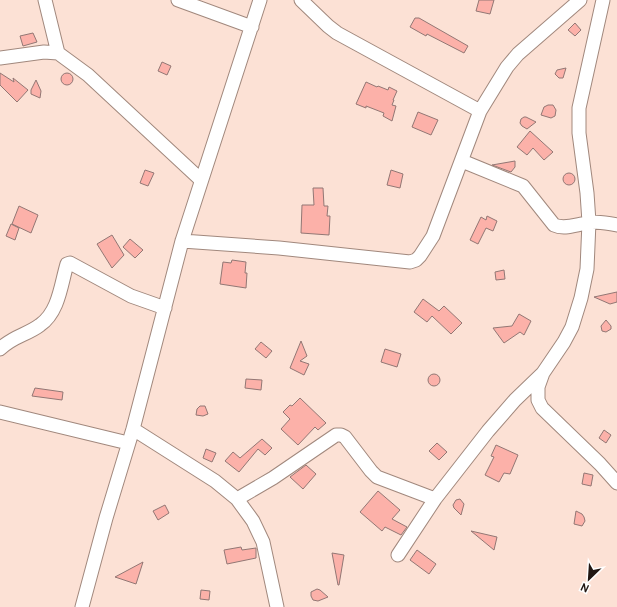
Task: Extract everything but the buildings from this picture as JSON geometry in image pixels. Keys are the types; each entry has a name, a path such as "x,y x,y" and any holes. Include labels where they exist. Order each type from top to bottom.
{"street":[{"path":"45,0 58,53"},
{"path":"178,0 252,27"},
{"path":"82,607 133,429 182,241 260,0"},
{"path":"301,0 328,26 338,33 480,111"},
{"path":"182,241 279,248 410,262 416,260 433,236 480,111 507,67 518,54 580,0"},
{"path":"398,555 435,498 502,415 543,373 564,342 572,327 581,298 587,269 589,222 587,193 579,133 579,108 603,0"},
{"path":"0,58 44,52 58,53 88,75 201,180"},
{"path":"462,161 523,186 554,225 566,227 589,222 617,225"},
{"path":"0,349 8,341 40,325 50,314 57,300 67,264 70,263 131,296 165,308"},
{"path":"543,373 538,387 538,400 542,408 600,464 617,483"},
{"path":"0,412 128,443"},
{"path":"133,429 215,481 237,499 253,521 263,542 276,607"},
{"path":"237,499 273,478 336,434 346,437 377,477 435,498"}]}
